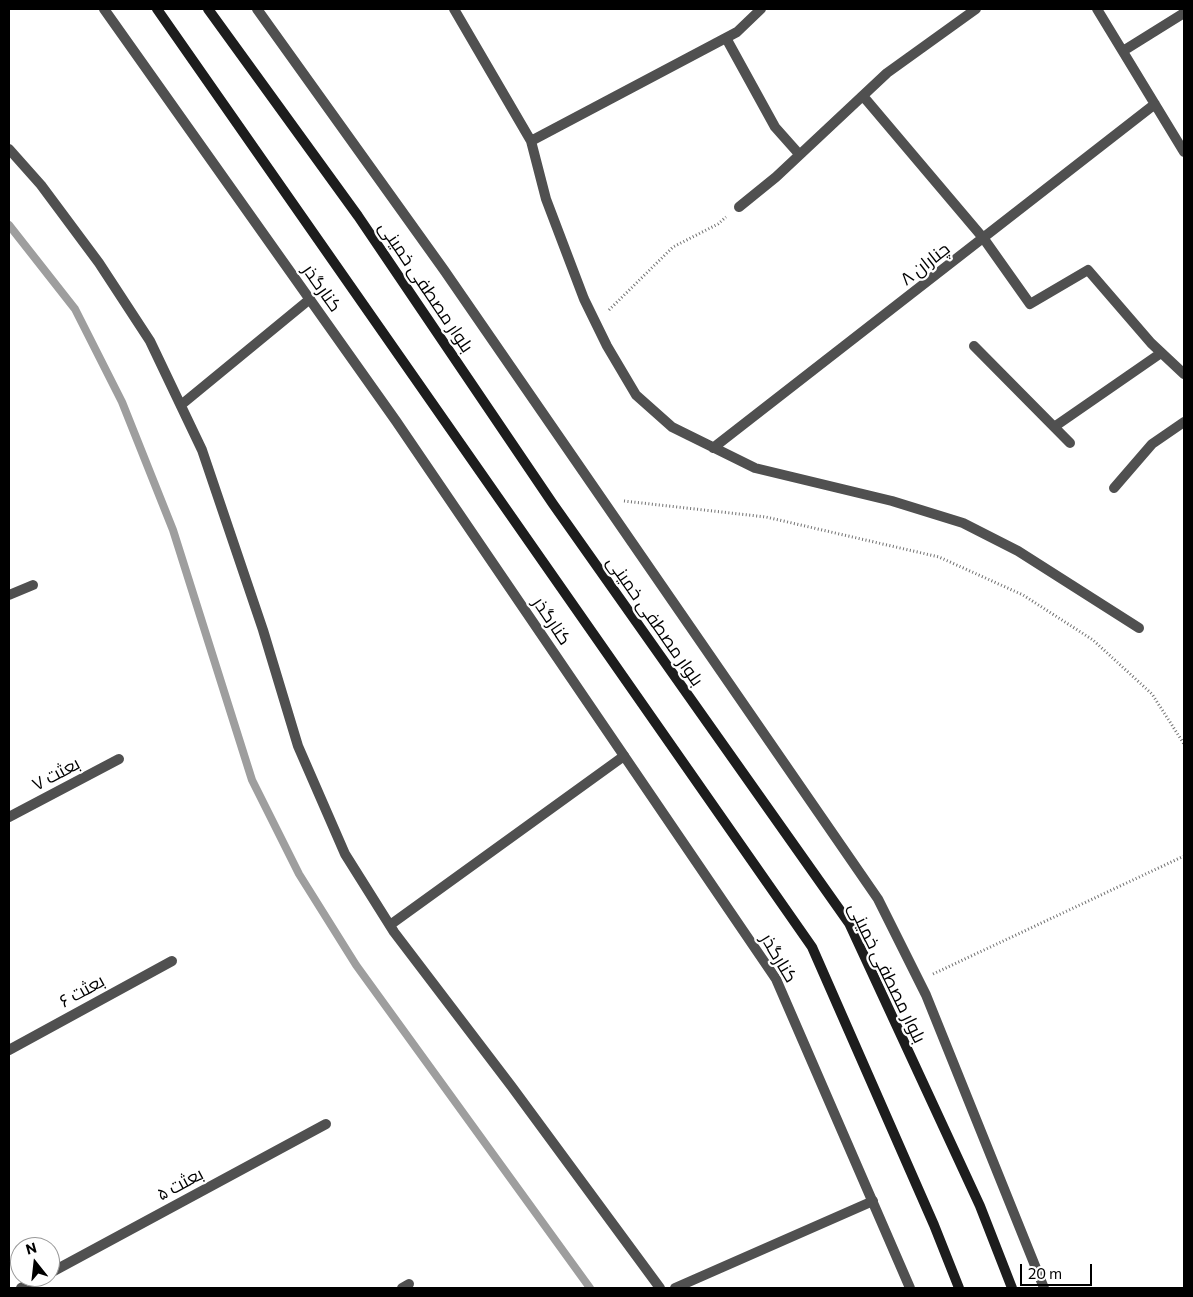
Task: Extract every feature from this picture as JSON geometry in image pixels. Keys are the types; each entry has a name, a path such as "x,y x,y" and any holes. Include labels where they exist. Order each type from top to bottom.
{"main road":[{"path":"157,9 812,947 934,1225 959,1288"},
{"name":"بلوار مصطفی خمینی","path":"208,9 358,216 553,504 849,923 980,1206 1012,1288"}],"street":[{"name":"کنارگذر","path":"104,9 396,421 776,979 910,1288"},
{"path":"257,9 444,270 878,899 919,981 1044,1288"},
{"path":"454,9 531,141 546,199 584,299 636,395 672,427 755,468 892,501 964,523 1026,556 1139,628"},
{"path":"531,141 737,32 760,9"},
{"path":"739,207 887,74 976,9"},
{"path":"1097,9 1184,152"},
{"path":"1123,51 1184,12"},
{"path":"726,38 775,127 800,154"},
{"path":"863,96 984,239 1030,304 1088,270 1161,353 1184,374"},
{"name":"چناران ۸","path":"713,448 984,239 1155,104"},
{"path":"9,149 41,185 99,263 150,341 181,405 202,450 263,630 298,746 345,854 390,925 660,1288"},
{"path":"181,405 310,299"},
{"path":"974,346 1070,443"},
{"path":"1054,427 1161,353"},
{"path":"1114,488 1152,444 1184,422"},
{"path":"9,595 33,585"},
{"path":"390,925 624,756"},
{"name":"بعثت ۷","path":"9,817 119,759"},
{"name":"بعثت ۶","path":"9,1050 172,962"},
{"name":"بعثت ۵","path":"60,1268 326,1124"},
{"path":"675,1288 873,1201"}],"path":[{"path":"596,322 673,247 718,224 739,207"},
{"path":"601,499 766,517 939,557 1023,594 1093,640 1152,694 1184,744"},
{"path":"919,981 1184,856"}],"waterway":[{"path":"9,225 75,309 122,402 173,530 252,780 299,874 356,965 590,1288"}]}
